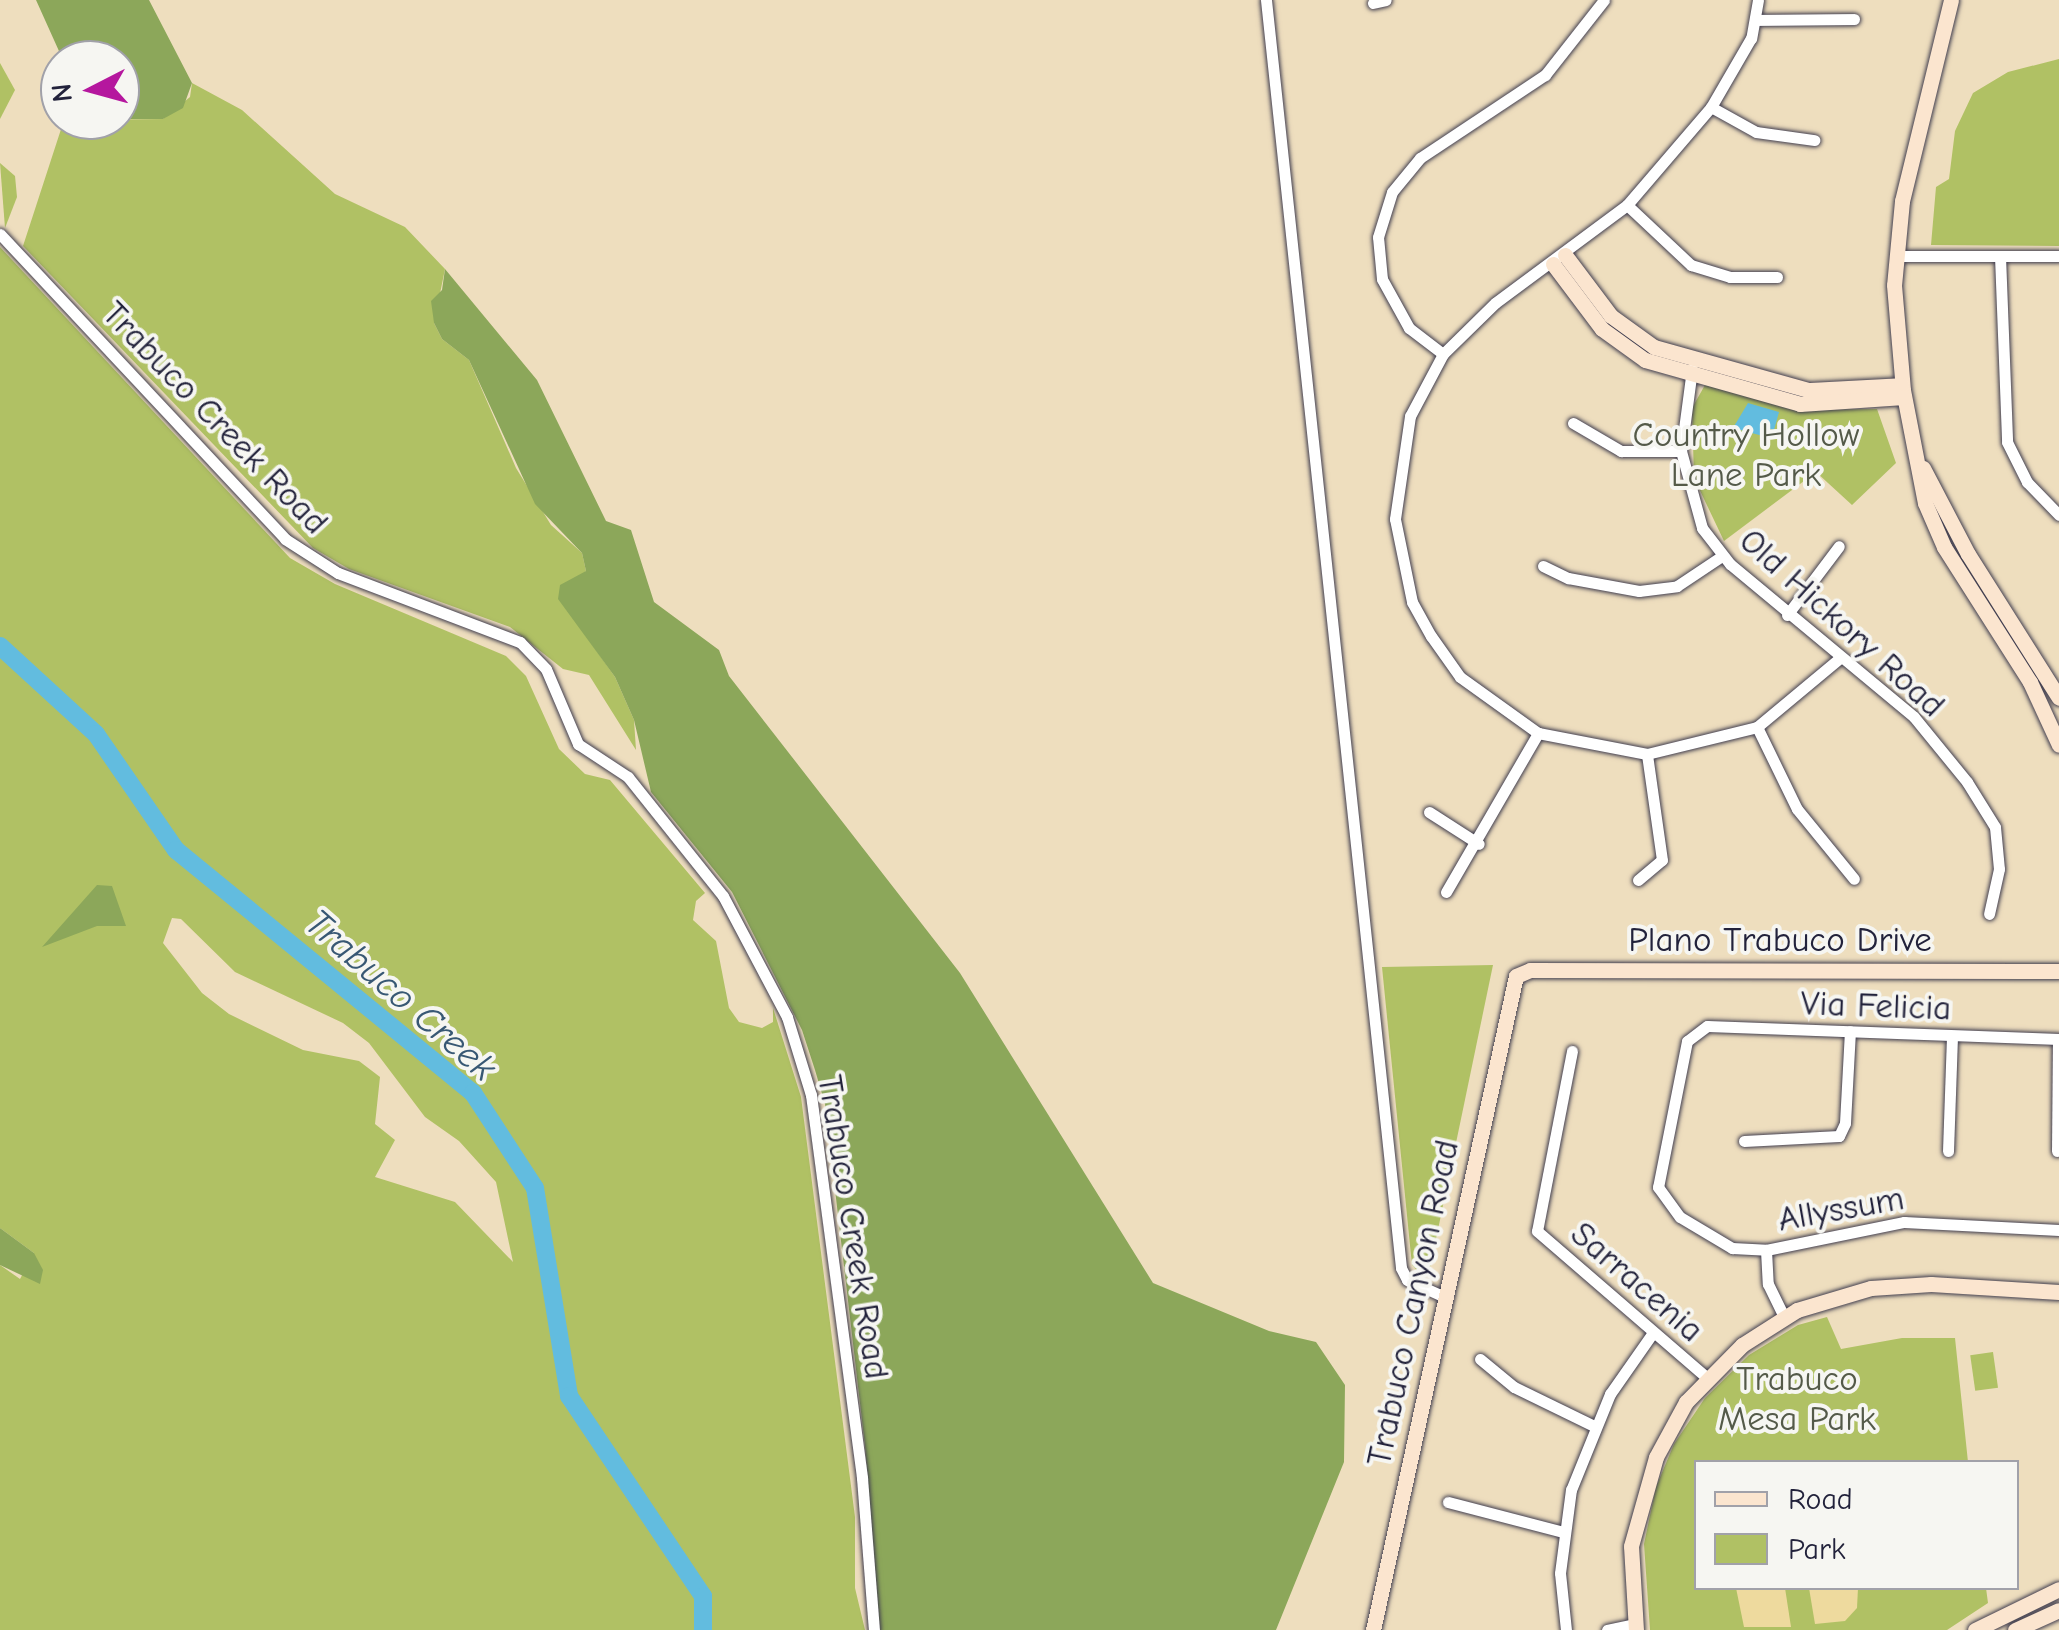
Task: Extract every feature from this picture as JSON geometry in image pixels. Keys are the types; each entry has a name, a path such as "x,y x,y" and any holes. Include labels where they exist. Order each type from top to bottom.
{"street":[{"path":"1266,0 1402,1268 1407,1280 1445,1297"},
{"path":"1443,354 1408,328 1382,278 1378,237 1392,192 1420,158 1545,74 1604,0"},
{"path":"1758,0 1756,20 1711,108 1627,205 1559,260 1495,303 1443,354 1410,416 1396,476 1400,556 1412,602 1460,677 1538,733 1647,754 1757,726 1841,657"},
{"path":"1952,0 1910,154 1896,256 1903,391 1924,502 1944,547 2030,682 2059,745"},
{"path":"1756,20 1854,18"},
{"path":"1711,108 1756,132 1814,140"},
{"path":"1627,205 1691,265 1730,277 1777,277"},
{"name":"Trabuco Creek Road","path":"0,234 284,539 338,573 520,642 546,669 578,744 628,777 723,896 787,1017 811,1096 862,1478 874,1630"},
{"path":"1896,256 2059,256"},
{"path":"2000,256 2007,442 2027,482 2059,515"},
{"path":"1559,260 1602,330 1646,360 1693,367 1800,404 1903,391"},
{"name":"Old Hickory Road","path":"1693,367 1681,451 1695,513 1722,556 1914,717 1994,828 1999,870 1989,914"},
{"path":"1573,423 1621,451 1681,451"},
{"path":"1918,460 1968,554 2059,698"},
{"path":"1787,614 1839,546"},
{"path":"1543,566 1568,578 1639,591 1677,586 1722,556"},
{"path":"1757,726 1798,809 1854,879"},
{"path":"1446,892 1478,844 1538,733"},
{"path":"1638,880 1662,860 1647,754"},
{"path":"1428,812 1478,844"},
{"name":"Plano Trabuco Drive","path":"1510,988 1516,976 1530,970 2059,971"},
{"name":"Trabuco Canyon Road","path":"1373,1630 1510,988"},
{"name":"Via Felicia","path":"1658,1187 1693,1032 1707,1026 2059,1038"},
{"path":"1744,1141 1838,1136 1846,1124 1850,1030"},
{"path":"1948,1151 1952,1036"},
{"path":"2057,1152 2059,1038"},
{"name":"Sarracenia","path":"1572,1050 1535,1226 1652,1334 1706,1377"},
{"name":"Allyssum","path":"1658,1187 1680,1217 1716,1242 1766,1250 1904,1222 2059,1230"},
{"path":"1766,1250 1768,1284 1784,1318"},
{"path":"1607,1630 1636,1627 1631,1546 1640,1501 1670,1430 1706,1377 1784,1318 1840,1294 1904,1284 2059,1292"},
{"path":"1566,1630 1563,1532 1594,1426 1652,1334"},
{"path":"1480,1359 1514,1387 1594,1426"},
{"path":"1448,1502 1563,1532"},
{"path":"1975,1630 1999,1624 2059,1589"},
{"path":"2015,1630 2059,1610"}],"green space":[{"path":"36,0 149,0 192,83 183,108 163,119 140,119 140,40 54,40"},
{"path":"2059,59 2059,246 1931,245 1936,187 1949,179 1955,131 1973,93 2008,72"},
{"path":"0,63 15,90 0,119"},
{"path":"192,83 242,110 335,194 405,227 445,269 434,323 442,339 469,360 516,468 551,525 582,553 586,571 562,602 615,677 634,720 636,750 589,675 563,669 510,627 349,569 313,548 23,246 57,140 140,140 140,119 163,119 190,97"},
{"path":"0,163 15,176 17,197 5,228"},
{"path":"0,247 290,558 335,584 506,656 526,676 559,749 585,774 610,780 705,893 696,901 693,920 716,941 729,1008 739,1022 762,1028 773,1022 773,1008 801,1097 855,1517 855,1588 865,1630 0,1630 0,1265 20,1279 34,1253 0,1228","holes":["172,918 181,919 235,972 343,1023 369,1043 425,1117 459,1141 496,1182 513,1262 455,1202 375,1177 395,1140 375,1124 380,1077 359,1061 303,1050 229,1014 202,993 163,943"]},
{"path":"445,269 537,380 606,521 631,530 654,602 719,650 729,676 960,973 1153,1283 1269,1331 1316,1342 1345,1385 1344,1462 1276,1630 880,1630 865,1446 825,1104 815,1070 802,1030 732,892 651,792 634,720 615,677 558,599 560,585 586,571 582,553 535,504 469,360 442,339 434,323 431,301 442,290"},
{"name":"Country Hollow Lane Park","path":"1705,385 1804,410 1877,409 1896,463 1852,505 1816,472 1724,541 1694,478 1692,408"},
{"path":"97,885 112,886 126,926 97,926 42,947"},
{"path":"1493,965 1430,1268 1418,1272 1412,1265 1382,967"},
{"path":"0,1228 34,1253 43,1270 40,1284 0,1265"},
{"name":"Trabuco Mesa Park","path":"1827,1317 1841,1349 1902,1338 1955,1338 1968,1460 1694,1460 1694,1590 1986,1590 1988,1603 1947,1630 1650,1630 1644,1544 1656,1487 1674,1444 1705,1398 1749,1355 1798,1325"},
{"path":"1993,1352 1998,1388 1975,1391 1970,1355"}],"sand":[{"path":"1736,1590 1785,1590 1791,1627 1744,1627"},
{"path":"1809,1590 1858,1590 1857,1608 1845,1621 1815,1624"}],"water":[{"path":"1748,403 1779,412 1774,430 1766,428 1763,436 1733,428"}],"waterway":[{"name":"Trabuco Creek","path":"0,646 96,734 176,850 473,1093 535,1188 569,1396 703,1596 703,1630"}]}
